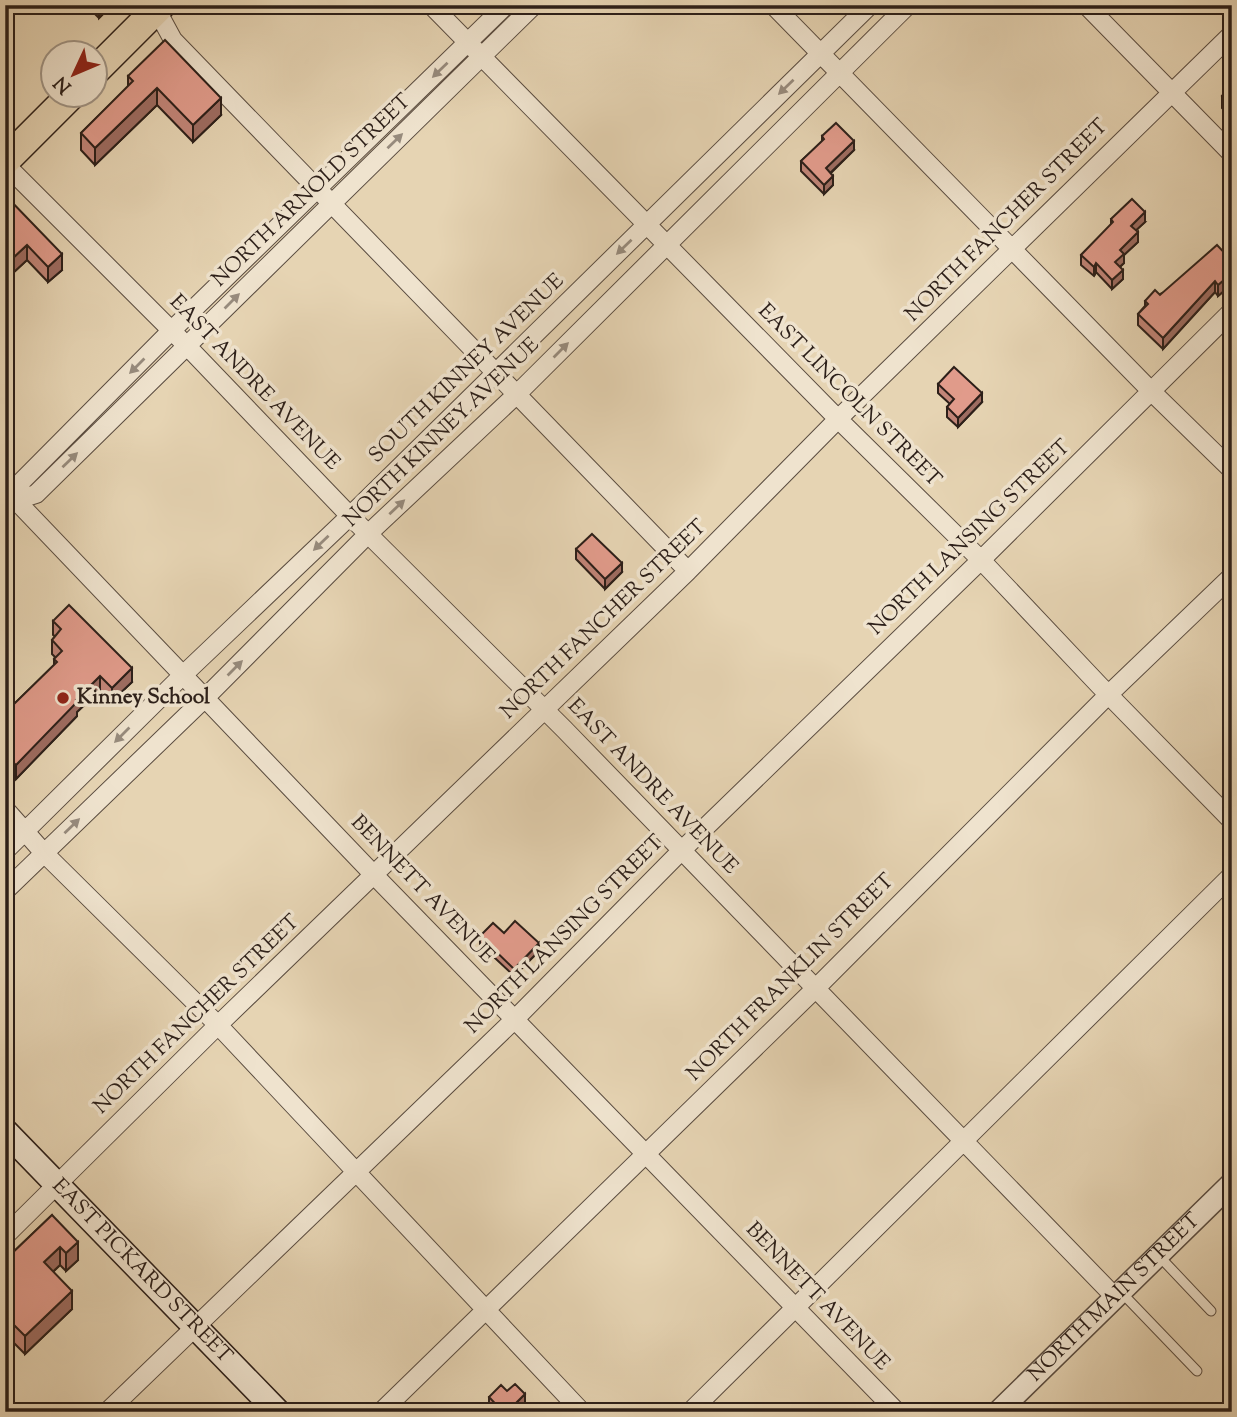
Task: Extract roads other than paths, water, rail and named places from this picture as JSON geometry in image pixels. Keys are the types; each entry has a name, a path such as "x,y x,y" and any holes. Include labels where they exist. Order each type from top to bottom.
{"main road":[{"path":"108,58 157,7"},
{"path":"5,162 58,108"},
{"name":"EAST PICKARD STREET","path":"5,1131 278,1412"}],"street":[{"name":"EAST LINCOLN STREET","path":"431,5 838,419 981,560 1232,821"},
{"name":"NORTH ARNOLD STREET","path":"11,495 172,330 506,5"},
{"name":"NORTH ARNOLD STREET","path":"11,495 36,494 534,5"},
{"path":"773,5 1152,392 1232,470"},
{"name":"SOUTH KINNEY AVENUE","path":"5,851 870,5"},
{"name":"NORTH KINNEY AVENUE","path":"5,891 206,697 369,533 517,394 908,5"},
{"path":"1086,5 1232,154"},
{"path":"157,7 173,40 688,571"},
{"name":"NORTH FANCHER STREET","path":"5,1236 218,1025 688,571 838,419 1232,34"},
{"name":"EAST ANDRE AVENUE","path":"5,162 187,345 350,516 545,709 962,1141 1117,1294"},
{"name":"NORTH LANSING STREET","path":"107,1412 516,1018 682,850 981,560 1232,310"},
{"name":"BENNETT AVENUE","path":"11,495 374,875 897,1412"},
{"name":"NORTH FRANKLIN STREET","path":"381,1412 816,988 1108,695 1232,576"},
{"path":"5,809 44,853 218,1025 582,1412"},
{"path":"690,1412 794,1306 1232,875"},
{"name":"NORTH MAIN STREET","path":"998,1412 1232,1183"}],"lane":[{"path":"1158,1255 1211,1311"},
{"path":"1117,1294 1197,1371"}],"place":[{"name":"Kinney School","path":"63,698"}]}
